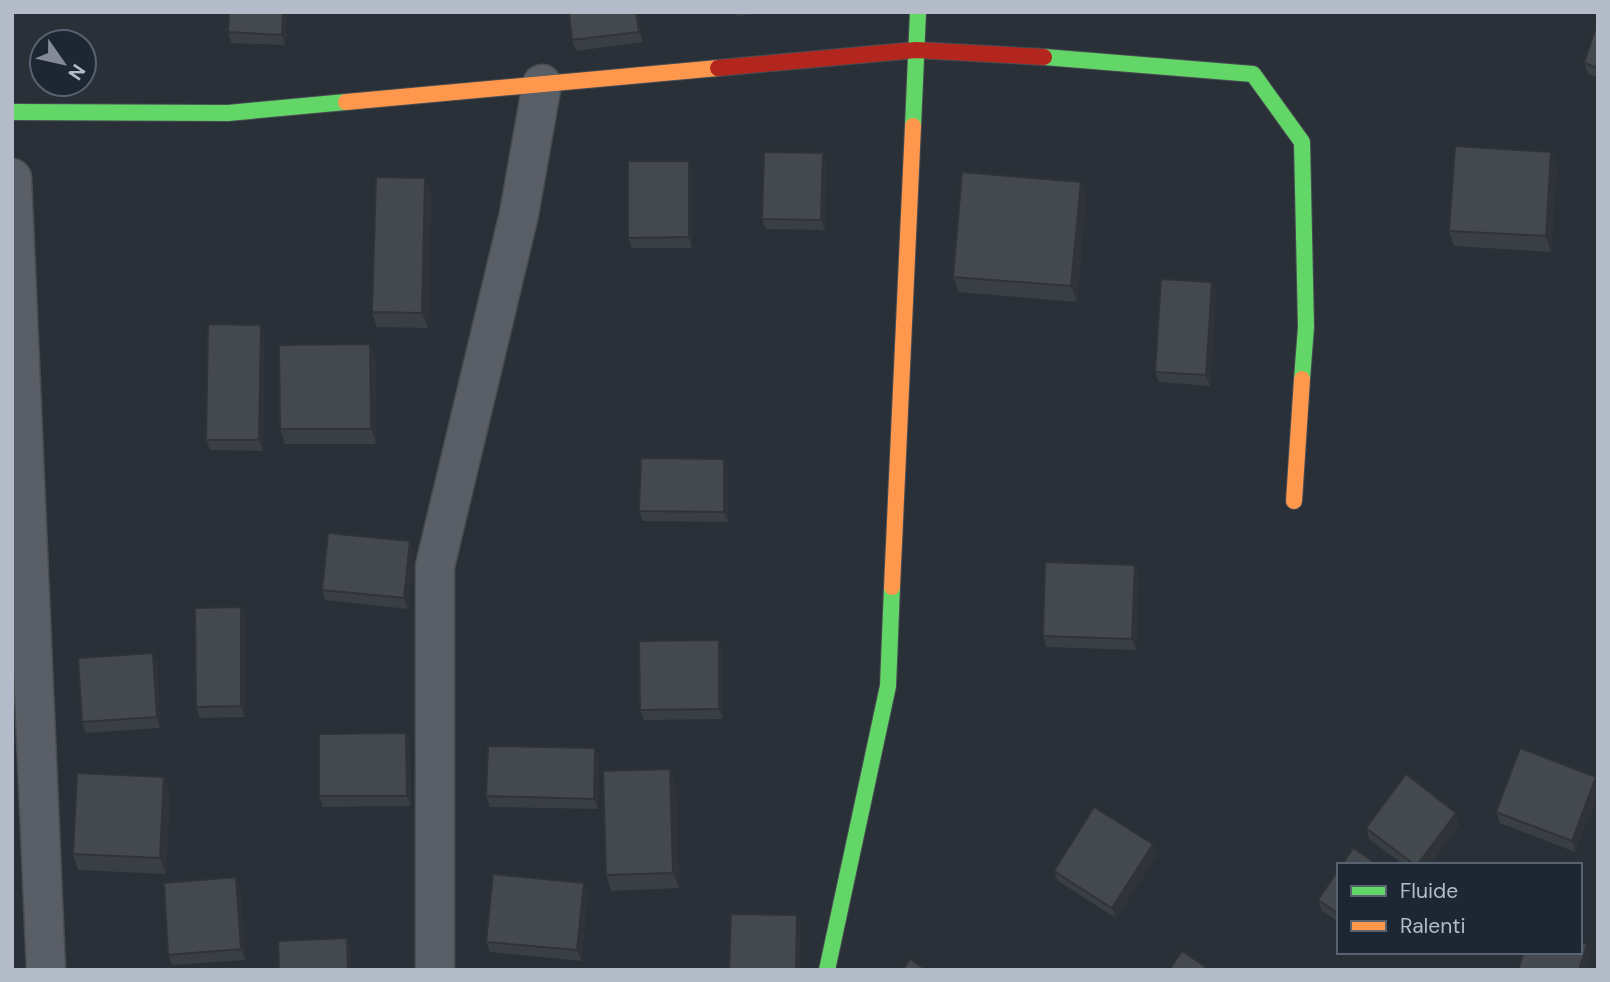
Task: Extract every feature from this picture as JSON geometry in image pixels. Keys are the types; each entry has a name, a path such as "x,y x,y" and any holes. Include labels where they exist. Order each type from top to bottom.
{"street":[{"path":"827,970 888,686 918,12"},
{"path":"12,112 228,113 916,50 1093,59 1253,74 1302,142 1306,327 1294,500"},
{"path":"435,970 435,566 519,214 542,84"},
{"path":"12,178 46,970"}],"building":[{"path":"229,12 283,12 282,35 228,32"},
{"path":"569,12 636,12 639,32 572,40"},
{"path":"1598,21 1598,68 1584,63"},
{"path":"1455,146 1551,152 1546,236 1449,231"},
{"path":"764,152 823,153 821,220 762,219"},
{"path":"628,161 689,161 689,237 628,238"},
{"path":"962,172 1081,182 1071,286 953,277"},
{"path":"376,177 425,178 422,313 372,312"},
{"path":"1161,279 1212,282 1206,375 1155,372"},
{"path":"208,324 261,325 259,440 206,440"},
{"path":"370,344 371,429 280,429 279,345"},
{"path":"641,458 724,459 724,512 639,511"},
{"path":"328,533 410,541 404,598 322,590"},
{"path":"1045,562 1135,565 1132,639 1043,636"},
{"path":"241,607 241,706 196,707 195,608"},
{"path":"719,640 719,709 640,710 639,641"},
{"path":"153,653 157,717 82,722 78,658"},
{"path":"406,733 407,796 319,796 319,734"},
{"path":"488,746 595,748 594,799 486,796"},
{"path":"1520,748 1596,777 1572,841 1496,812"},
{"path":"670,769 673,873 606,875 603,771"},
{"path":"77,773 164,777 160,858 73,854"},
{"path":"1406,774 1456,813 1418,863 1412,863 1366,828"},
{"path":"1094,807 1153,844 1112,908 1054,871"},
{"path":"1353,848 1375,863 1343,863"},
{"path":"1337,872 1337,913 1318,900"},
{"path":"493,874 584,883 577,950 486,942"},
{"path":"236,877 241,949 168,955 164,883"},
{"path":"731,914 797,915 796,970 729,970"},
{"path":"347,938 348,970 279,970 278,941"},
{"path":"1582,943 1587,944 1579,970 1518,970 1523,954 1582,954"},
{"path":"1182,951 1210,970 1169,970"},
{"path":"910,959 926,970 903,970"}],"traffic: fast":[{"path":"913,126 918,12"},
{"path":"1044,57 1253,74 1302,142 1306,327 1302,379"},
{"path":"12,112 228,113 346,102"},
{"path":"827,970 888,686 892,587"}],"traffic: slow":[{"path":"346,102 718,68"},
{"path":"892,587 913,126"},
{"path":"1294,501 1302,379"}],"traffic: jam":[{"path":"718,68 916,50 1044,57"}]}
